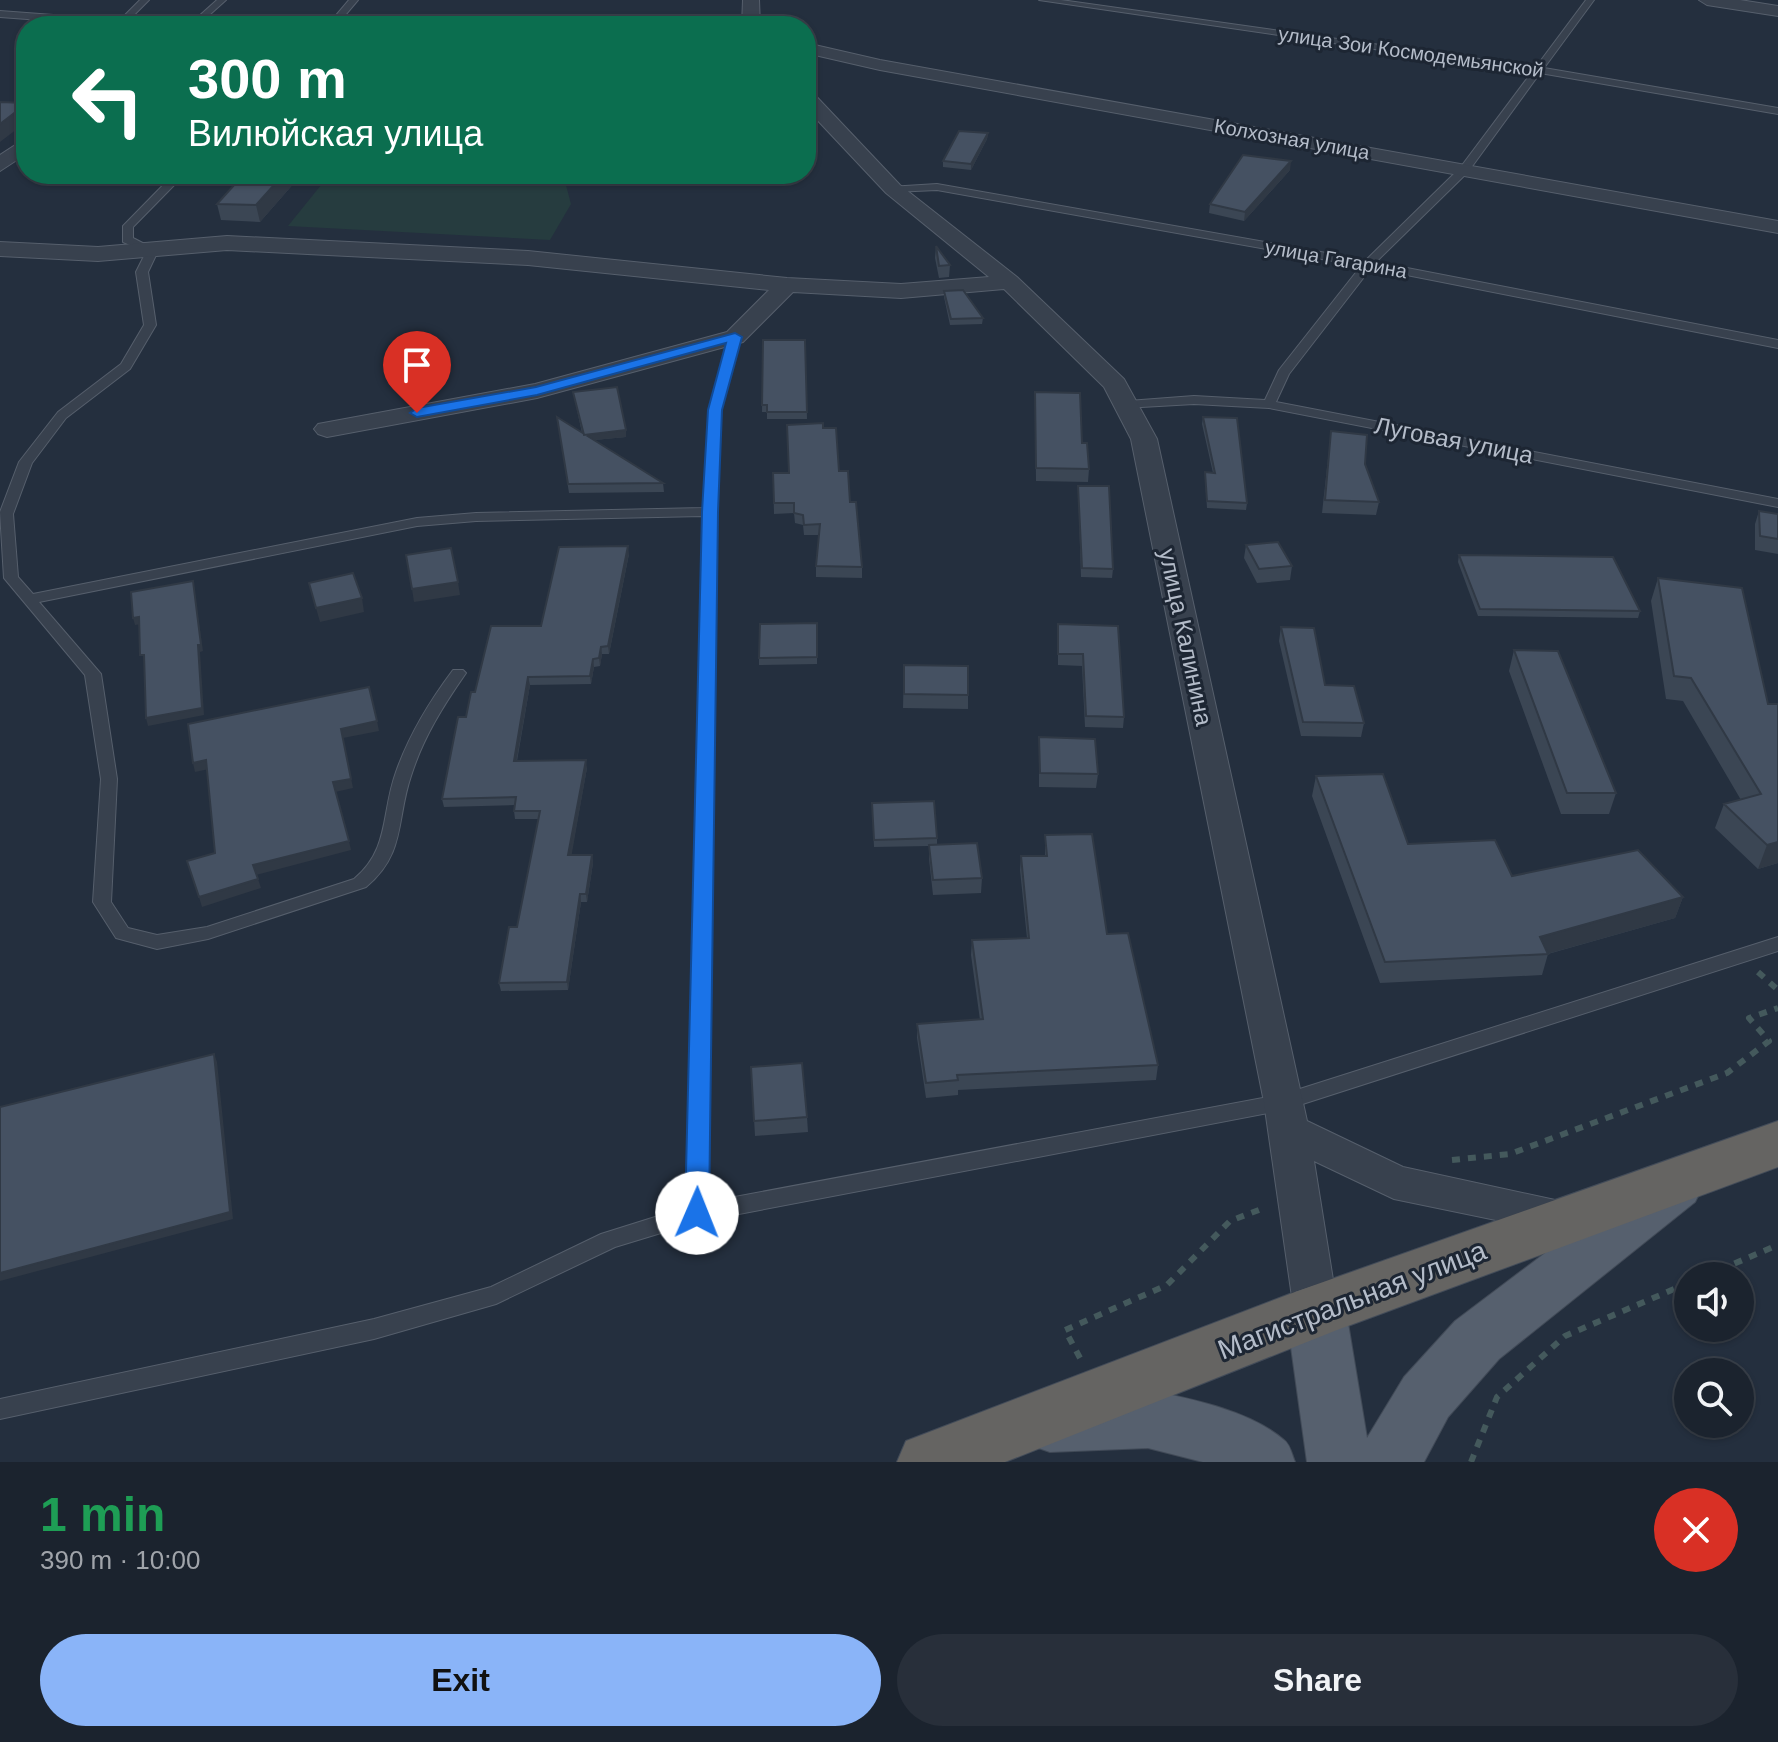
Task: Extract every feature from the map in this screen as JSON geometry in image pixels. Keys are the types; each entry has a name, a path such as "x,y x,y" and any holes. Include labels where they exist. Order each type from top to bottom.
{"highway":[{"name":"Магистральная улица","path":"929,1462 1036,1423 1316,1311 1681,1181 1778,1143"}],"main road":[{"path":"1389,1462 1426,1397 1477,1340 1681,1181"},
{"path":"1316,1311 1339,1462"},
{"path":"1036,1423 1148,1419 1207,1431 1263,1462"}],"street":[{"path":"1707,0 1778,11"},
{"name":"Колхозная улица","path":"816,50 880,65 1778,227"},
{"name":"улица Калинина","path":"816,108 893,189 1009,282 1115,384 1144,439 1287,1116 1316,1311"},
{"path":"0,165 16,152"},
{"path":"0,249 98,254 227,243 528,258 787,285 901,291 1009,282"},
{"path":"327,429 537,391 735,337 787,285"},
{"path":"1287,1116 1394,1182 1571,1219"}],"lane":[{"path":"129,16 145,0"},
{"path":"204,16 222,0"},
{"path":"340,16 354,0"},
{"name":"улица Зои Космодемьянской","path":"1043,0 1093,3 1538,70 1778,111"},
{"path":"1269,404 1283,373 1368,264 1464,170 1590,0"},
{"path":"0,14 27,16"},
{"path":"170,184 128,226 127,240 152,251 142,272 150,325 126,366 62,415 26,462 3,515 11,578 93,674 109,779 102,902 122,933 157,942 208,933 360,883 376,872 387,855 400,781 425,718 458,673"},
{"name":"улица Гагарина","path":"893,189 937,187 1368,264 1778,344"},
{"path":"697,1213 710,512 715,410 735,337"},
{"name":"Луговая улица","path":"1128,405 1194,400 1269,404 1777,498"},
{"path":"31,599 417,522 476,517 710,512"},
{"path":"0,1409 374,1329 496,1295 609,1240 697,1213 1287,1116 1778,944"}],"path":[{"path":"1448,1161 1510,1154 1727,1073 1769,1041 1749,1018 1778,1008"},
{"path":"1100,1397 1065,1330 1167,1285 1230,1221 1300,1198"},
{"path":"1738,1262 1778,1245"},
{"path":"1471,1462 1497,1397 1565,1336 1674,1289"}],"green space":[{"path":"322,184 566,184 571,204 550,240 288,226"}],"building":[{"path":"0,102 16,103 16,112 0,124"},
{"path":"959,131 988,133 971,164 943,161"},
{"path":"1243,155 1291,161 1245,212 1210,204"},
{"path":"235,184 275,184 256,205 217,204"},
{"path":"936,246 950,265 939,266"},
{"path":"963,290 983,318 951,319 944,291"},
{"path":"763,340 805,340 807,412 767,412 767,405 762,405"},
{"path":"617,387 626,430 584,435 573,392"},
{"path":"1035,392 1080,393 1082,443 1087,443 1089,469 1036,468"},
{"path":"557,417 663,483 568,484"},
{"path":"1203,417 1237,418 1247,503 1207,501 1205,472 1215,473"},
{"path":"823,423 823,428 836,428 839,471 848,471 850,502 856,502 862,567 816,566 820,524 804,525 803,515 794,513 794,503 774,503 773,473 789,473 787,425"},
{"path":"1331,431 1367,435 1365,464 1379,502 1325,500"},
{"path":"1078,486 1109,486 1113,569 1082,568"},
{"path":"1759,511 1778,514 1778,539 1760,536"},
{"path":"1278,542 1292,566 1259,569 1246,545"},
{"path":"628,546 608,646 601,647 599,658 593,659 590,676 528,677 514,761 586,760 568,855 592,855 586,894 580,894 567,982 499,983 509,927 517,927 540,811 514,811 516,797 442,799 458,717 466,717 491,626 541,626 559,547"},
{"path":"451,548 458,582 412,589 406,555"},
{"path":"1459,555 1613,557 1640,611 1480,609"},
{"path":"353,573 362,598 316,608 309,583"},
{"path":"1658,578 1742,588 1768,704 1778,704 1778,842 1767,845 1724,804 1761,794 1691,678 1674,676"},
{"path":"193,581 201,645 198,645 202,708 146,718 144,655 140,655 139,617 133,618 131,592"},
{"path":"817,623 817,657 759,658 760,624"},
{"path":"1058,624 1118,626 1124,717 1086,716 1083,654 1058,654"},
{"path":"1281,627 1314,628 1325,685 1354,686 1364,723 1303,722"},
{"path":"1514,650 1558,651 1616,793 1567,793"},
{"path":"904,665 968,666 968,695 904,694"},
{"path":"369,687 377,721 341,729 351,779 333,782 349,841 253,865 258,879 199,897 187,861 215,853 206,760 193,763 188,724"},
{"path":"1039,737 1095,739 1098,774 1040,773"},
{"path":"1383,774 1408,844 1495,840 1512,876 1638,850 1683,897 1540,937 1548,954 1385,962 1316,776"},
{"path":"934,801 937,838 874,840 872,803"},
{"path":"1092,834 1107,934 1128,933 1158,1065 957,1075 958,1080 926,1083 917,1024 983,1019 972,940 1029,938 1021,856 1047,856 1045,835"},
{"path":"977,843 982,878 933,880 929,845"},
{"path":"214,1054 230,1212 0,1273 0,1107"},
{"path":"802,1063 807,1117 754,1121 751,1067"}],"route":[{"path":"417,413 537,391 735,337 715,410 710,512 697,1213"}]}
